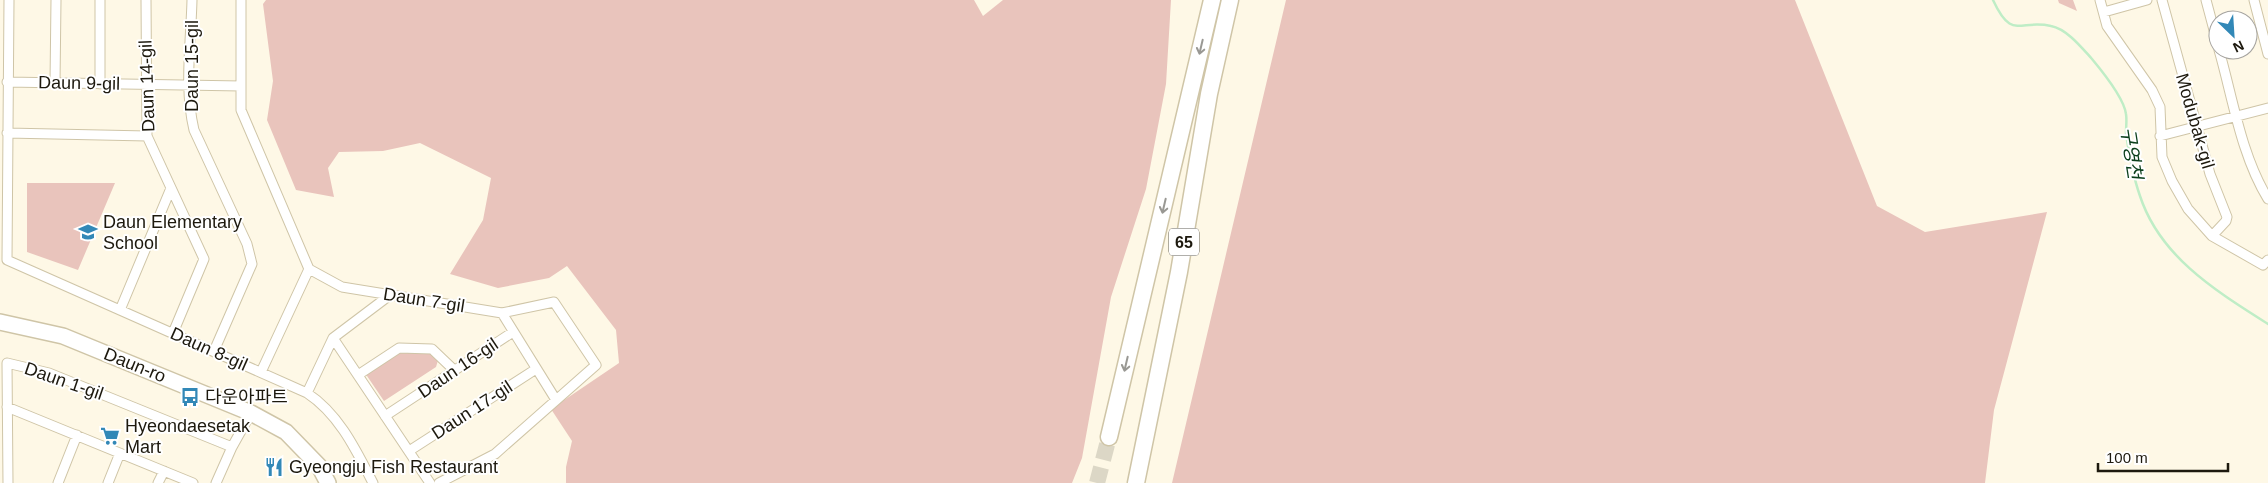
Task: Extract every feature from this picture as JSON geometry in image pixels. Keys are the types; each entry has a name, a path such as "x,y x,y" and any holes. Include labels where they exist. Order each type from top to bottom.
{"highway":[{"name":"65","path":"1109,437 1212,0"},
{"name":"65","path":"1136,483 1179,272 1209,94 1230,0"}],"main road":[{"name":"Daun-ro","path":"0,322 63,336 251,414 286,432 319,466 328,483"}],"street":[{"path":"9,0 7,133 147,136"},
{"path":"55,83 56,0"},
{"path":"100,0 100,84"},
{"name":"Daun 14-gil","path":"146,0 145,84 147,136 204,259 173,333"},
{"name":"Daun 15-gil","path":"192,0 190,85 194,130 247,244 252,264 214,351"},
{"path":"242,0 241,110 309,269 261,372"},
{"name":"Modubak-gil","path":"2100,0 2107,26 2152,90 2160,107 2162,157 2172,181 2188,209 2212,236 2266,263"},
{"path":"2104,12 2147,0"},
{"name":"Modubak-gil","path":"2162,0 2210,174 2227,217 2226,221 2212,236"},
{"path":"2254,0 2268,54"},
{"path":"2222,60 2257,178 2268,199"},
{"name":"Daun 9-gil","path":"7,82 241,86"},
{"path":"2160,136 2268,108"},
{"name":"Daun 8-gil","path":"7,133 7,260 307,393 322,403 340,425 373,483"},
{"path":"120,310 172,188"},
{"name":"Daun 7-gil","path":"309,269 342,287 502,313 554,302 596,365 495,454 439,483"},
{"path":"307,393 333,338 390,295"},
{"path":"502,313 513,332"},
{"name":"Daun 16-gil","path":"385,416 513,332 556,400"},
{"path":"333,338 430,483"},
{"path":"358,375 399,348 432,349 454,370"},
{"name":"Daun 1-gil","path":"8,483 7,363 49,373 232,447"},
{"name":"Daun 17-gil","path":"408,451 536,369"},
{"path":"7,406 194,483"},
{"path":"216,483 232,447 251,414"},
{"path":"58,483 77,435"},
{"path":"108,483 120,453"},
{"path":"158,483 164,471"}],"shaded area":[{"path":"266,0 974,0 983,16 1003,0 1171,0 1166,84 1146,189 1111,297 1082,458 1072,483 566,483 566,467 572,441 551,409 619,363 616,330 567,266 549,278 498,288 450,274 483,220 491,178 420,143 383,151 339,152 328,168 334,197 296,190 267,120 273,81 263,4"},
{"path":"1286,0 1795,0 1877,206 1925,232 2047,212 1994,410 1985,483 1172,483"},
{"path":"2058,0 2073,0 2077,11 2059,3"},
{"path":"27,183 115,183 78,270 27,252"},
{"path":"399,351 431,352 439,357 436,367 384,401 365,373"}],"waterway":[{"name":"구영천","path":"1993,0 2000,13 2011,24 2017,26 2040,25 2057,28 2074,39 2092,59 2112,85 2124,108 2127,141 2135,181 2149,218 2161,237 2176,255 2210,285 2268,324"}],"tunnel":[{"path":"1097,483 1109,437"}],"place":[{"name":"Daun Elementary School","path":"88,232"},
{"name":"다운아파트","path":"190,397"},
{"name":"Hyeondaesetak Mart","path":"110,436"},
{"name":"Gyeongju Fish Restaurant","path":"274,467"}]}
